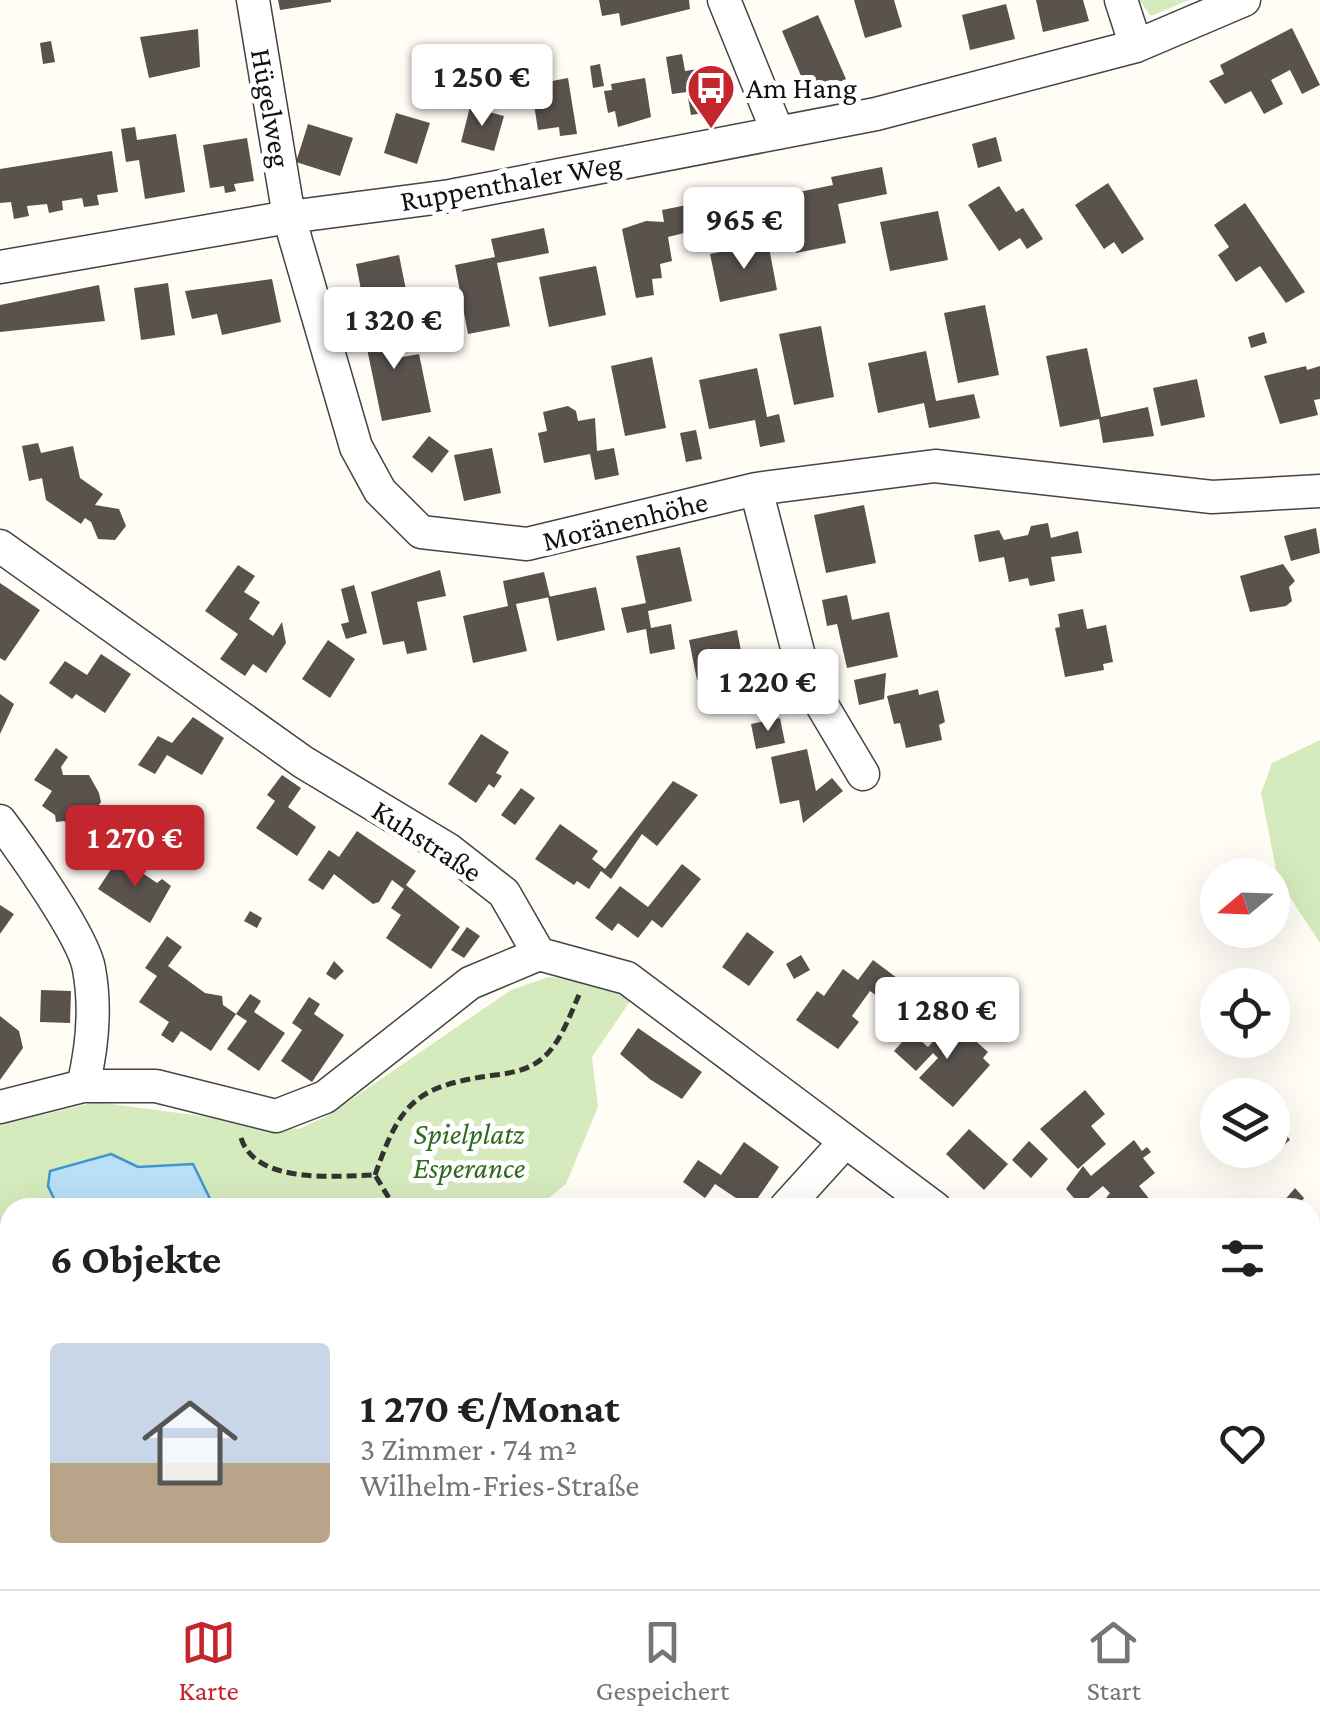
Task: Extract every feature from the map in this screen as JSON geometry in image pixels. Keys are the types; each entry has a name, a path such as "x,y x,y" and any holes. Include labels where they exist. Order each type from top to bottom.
{"street":[{"name":"Hügelweg","path":"253,0 290,217"},
{"path":"724,0 778,133"},
{"path":"1121,0 1136,46"},
{"name":"Ruppenthaler Weg","path":"0,267 290,217 450,196 876,114 1136,46 1244,0"},
{"name":"Moränenhöhe","path":"290,217 356,447 380,490 421,532 527,544 756,489 935,466 1212,498 1320,490"},
{"path":"756,489 804,675 863,774"},
{"name":"Kuhstraße","path":"0,546 303,762 449,850 504,893 538,954"},
{"path":"0,821 34,866 89,966 92,1046 83,1086"},
{"path":"0,1107 83,1086 156,1086 276,1116 325,1097 470,983 538,954 628,978 921,1198"},
{"path":"794,1198 844,1143"}],"path":[{"path":"375,1175 395,1120 408,1106 438,1086 531,1067 546,1055 592,966"},
{"path":"229,1102 243,1146 271,1168 325,1177 375,1175"},
{"path":"375,1175 389,1198"}],"green space":[{"path":"1139,0 1189,0 1151,16"},
{"path":"1320,740 1320,943 1290,897 1290,858 1274,858 1261,793 1272,763"},
{"name":"Spielplatz Esperance","path":"548,977 590,980 631,1000 592,1057 598,1107 566,1184 549,1198 0,1198 0,1125 96,1102 299,1129 327,1116 511,990"}],"water":[{"path":"111,1154 138,1167 193,1164 210,1198 54,1198 48,1186 50,1171"}],"building":[{"path":"278,0 331,0 331,2 280,10"},
{"path":"599,0 689,0 690,9 621,26 619,13 602,16"},
{"path":"854,0 894,0 902,27 865,38"},
{"path":"1036,0 1083,0 1089,21 1043,32"},
{"path":"1006,4 1015,39 970,50 962,15"},
{"path":"818,15 846,79 809,95 782,31"},
{"path":"1292,28 1320,85 1302,94 1290,70 1271,80 1283,104 1264,114 1251,91 1225,104 1209,81 1224,74 1220,65"},
{"path":"198,29 200,67 149,78 140,37"},
{"path":"51,41 55,62 43,64 40,43"},
{"path":"682,54 685,71 718,66 726,95 722,96 724,110 691,115 687,92 672,94 666,57"},
{"path":"600,64 604,86 593,88 590,66"},
{"path":"568,78 577,134 560,136 559,127 538,130 531,85"},
{"path":"645,78 651,117 618,127 615,111 608,113 604,91 612,90 611,84"},
{"path":"470,107 504,116 494,151 461,142"},
{"path":"396,113 430,123 417,164 384,153"},
{"path":"308,124 353,138 340,176 296,162"},
{"path":"135,127 137,140 176,134 185,192 145,199 139,160 126,162 121,129"},
{"path":"996,137 1002,161 978,168 972,144"},
{"path":"247,138 254,181 234,184 236,191 225,193 224,186 210,188 203,145"},
{"path":"112,151 118,192 97,195 99,205 84,207 82,198 62,201 63,210 49,213 47,204 27,206 29,216 14,219 11,202 0,203 0,169"},
{"path":"882,167 887,194 838,204 846,243 796,253 784,195 833,185 831,177"},
{"path":"1108,183 1144,239 1122,254 1114,242 1104,249 1075,205"},
{"path":"999,186 1016,212 1023,208 1043,239 1027,249 1020,238 999,251 968,205"},
{"path":"712,200 717,225 668,237 672,261 660,264 662,278 652,279 654,295 636,298 622,229 646,221 664,222 662,210"},
{"path":"1245,203 1305,292 1286,303 1260,266 1236,282 1218,255 1229,247 1214,225"},
{"path":"938,211 948,260 890,271 880,222"},
{"path":"544,228 549,253 497,263 510,326 468,334 455,265 495,257 491,239"},
{"path":"768,242 777,290 720,302 710,254"},
{"path":"399,255 406,290 391,293 393,299 364,305 356,264"},
{"path":"596,266 606,315 549,327 539,277"},
{"path":"272,279 281,322 222,335 217,314 192,319 185,291"},
{"path":"168,283 175,335 141,340 134,288"},
{"path":"99,285 105,321 0,332 0,305"},
{"path":"985,305 999,375 958,383 944,313"},
{"path":"392,309 397,358 419,354 431,412 382,421 365,339 370,338 366,314"},
{"path":"821,326 834,397 794,405 779,334"},
{"path":"1264,332 1267,343 1251,348 1248,337"},
{"path":"1087,348 1101,417 1148,407 1154,436 1103,443 1099,419 1060,427 1046,356"},
{"path":"926,351 936,401 974,394 980,418 929,428 924,403 878,413 868,363"},
{"path":"652,357 666,428 625,436 611,366"},
{"path":"1306,366 1307,370 1320,366 1320,399 1314,400 1318,415 1280,424 1264,376"},
{"path":"757,368 767,417 779,414 785,442 760,447 755,420 709,429 699,380"},
{"path":"1197,379 1205,417 1161,426 1153,388"},
{"path":"568,406 576,411 578,421 595,418 597,451 614,448 619,475 595,480 590,454 544,463 538,433 547,431 543,412"},
{"path":"696,430 702,459 686,462 680,433"},
{"path":"429,436 449,451 432,473 412,457"},
{"path":"38,443 41,453 73,446 80,478 103,494 95,505 119,509 126,526 115,540 98,539 91,522 85,518 81,524 46,500 42,478 29,481 22,446"},
{"path":"492,448 501,493 464,501 454,455"},
{"path":"864,505 876,563 826,573 814,515"},
{"path":"1048,523 1051,538 1078,531 1082,553 1051,557 1055,581 1030,586 1028,578 1009,582 1004,557 979,562 974,535 999,530 1004,540 1028,535 1031,526"},
{"path":"1316,528 1320,553 1291,561 1284,536"},
{"path":"680,547 692,601 648,611 651,628 671,624 675,649 650,654 646,629 627,633 621,608 646,603 636,556"},
{"path":"1283,564 1295,581 1289,587 1292,601 1286,606 1250,612 1240,576"},
{"path":"238,565 255,576 244,592 260,602 249,619 273,636 282,622 286,643 266,673 253,664 245,676 220,659 238,634 205,611"},
{"path":"440,570 446,596 417,602 427,650 407,654 404,641 383,645 371,592"},
{"path":"544,572 550,597 516,604 527,651 473,663 463,616 508,606 503,581"},
{"path":"0,583 40,610 5,661 0,658"},
{"path":"354,585 367,633 346,639 341,624 349,622 341,589"},
{"path":"596,587 605,630 557,641 548,597"},
{"path":"847,595 852,620 889,612 898,657 847,668 837,624 827,626 822,600"},
{"path":"1083,609 1087,629 1106,625 1113,662 1103,664 1104,670 1065,677 1055,628 1060,627 1058,614"},
{"path":"737,630 745,671 697,680 689,640"},
{"path":"328,640 355,659 330,698 302,679"},
{"path":"101,654 131,674 105,713 76,694 72,699 49,683 65,661 87,675"},
{"path":"886,673 884,699 859,705 854,680"},
{"path":"918,689 919,695 938,690 945,722 939,725 942,740 906,748 900,723 894,724 887,696"},
{"path":"0,694 14,704 0,734"},
{"path":"193,717 224,738 202,775 167,755 155,774 138,765 158,736 172,743"},
{"path":"780,718 785,743 756,749 751,724"},
{"path":"481,734 509,752 496,773 502,776 494,788 489,784 476,803 448,784"},
{"path":"56,748 68,757 61,767 63,775 89,775 99,793 101,802 80,832 64,821 56,822 55,815 42,806 52,791 34,780"},
{"path":"807,749 816,791 832,778 843,791 803,823 799,800 780,804 771,757"},
{"path":"282,775 301,788 288,807 316,827 297,856 256,828 275,801 267,795"},
{"path":"673,781 698,795 657,846 642,834 611,879 601,871 589,889 577,881 574,885 535,859 560,824 598,851 592,859 605,869"},
{"path":"521,788 535,798 515,825 501,815"},
{"path":"357,831 416,871 406,885 460,927 431,969 386,938 401,915 391,908 404,889 392,880 379,902 373,904 334,874 323,890 308,880 329,850 339,857"},
{"path":"119,857 157,883 162,879 171,886 150,923 98,889"},
{"path":"682,864 701,879 662,928 652,920 638,938 618,923 612,931 595,918 620,886 648,907"},
{"path":"0,905 14,914 0,934"},
{"path":"250,911 262,918 257,928 244,921"},
{"path":"467,927 480,936 464,958 451,950"},
{"path":"747,932 774,952 749,986 722,967"},
{"path":"167,936 182,947 168,966 205,993 222,996 223,1005 236,1014 211,1051 181,1031 173,1043 161,1035 169,1022 139,1002 157,976 145,968"},
{"path":"801,955 810,970 794,979 786,964"},
{"path":"873,960 905,984 889,1005 870,991 852,1016 859,1022 838,1049 796,1020 817,991 824,996 843,969 858,980"},
{"path":"334,961 344,971 335,980 326,974"},
{"path":"41,990 71,991 70,1023 40,1022"},
{"path":"250,994 261,1001 254,1012 285,1033 259,1071 227,1049 247,1021 236,1014"},
{"path":"309,997 320,1004 314,1014 344,1035 312,1082 281,1061 302,1030 292,1023"},
{"path":"0,1016 19,1031 23,1048 0,1080"},
{"path":"952,1020 988,1052 983,1058 990,1065 953,1107 919,1078 938,1058 933,1053 916,1071 894,1051 911,1032 928,1047"},
{"path":"638,1028 702,1072 682,1099 620,1054"},
{"path":"1085,1090 1105,1114 1091,1126 1106,1144 1078,1169 1040,1129"},
{"path":"969,1129 1008,1164 984,1190 946,1154"},
{"path":"1134,1140 1142,1151 1147,1147 1151,1152 1143,1158 1155,1173 1139,1186 1149,1198 1106,1198 1110,1193 1103,1186 1088,1198 1074,1198 1066,1189 1083,1166 1091,1176"},
{"path":"1029,1141 1048,1159 1031,1178 1012,1160"},
{"path":"744,1142 779,1167 758,1198 736,1198 715,1184 705,1198 683,1182 698,1160 721,1175"},
{"path":"1295,1188 1304,1198 1286,1198"}],"place":[{"name":"Am Hang","path":"711,130"}]}
